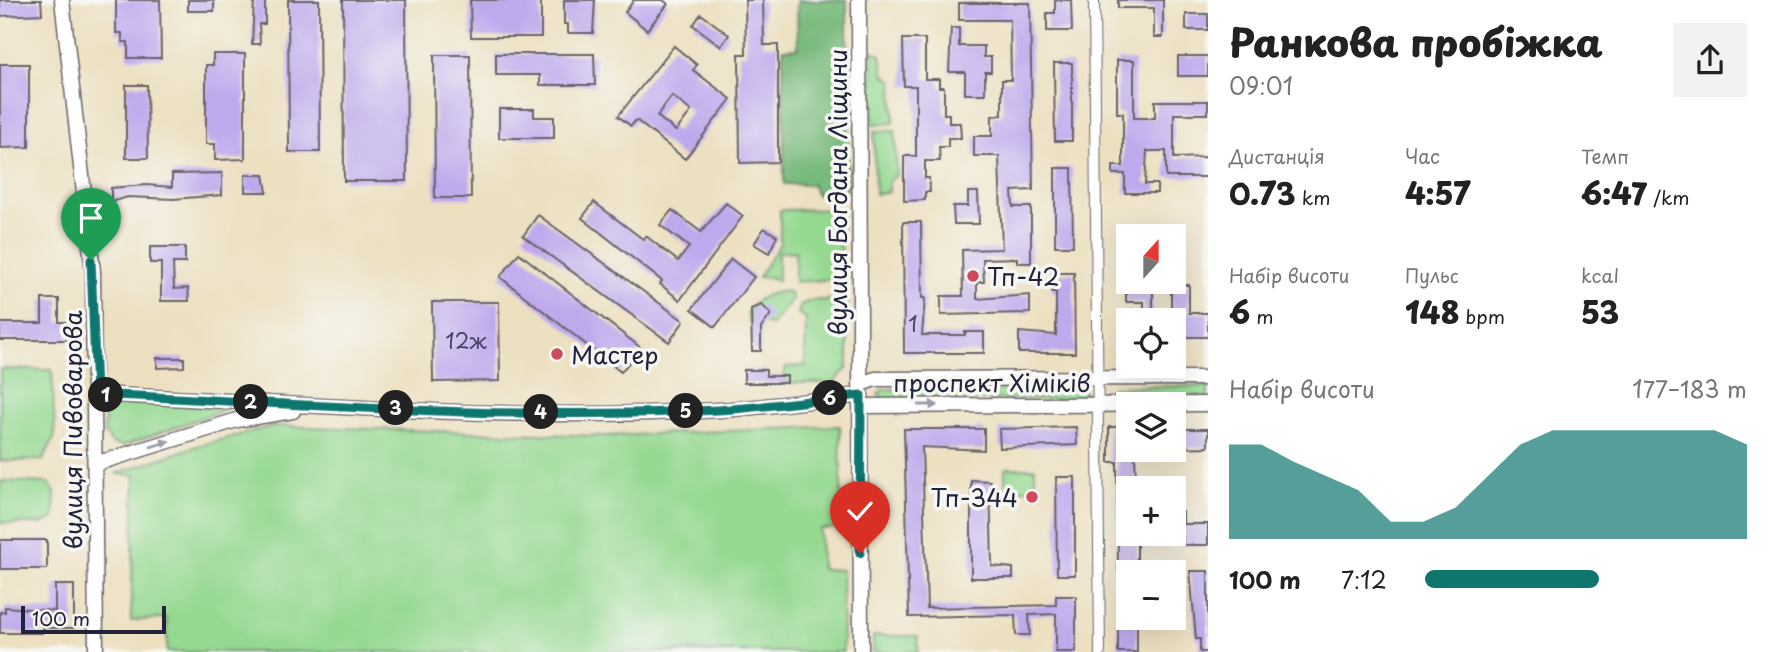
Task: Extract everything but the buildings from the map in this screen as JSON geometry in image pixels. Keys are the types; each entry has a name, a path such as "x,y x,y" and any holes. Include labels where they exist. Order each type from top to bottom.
{"street":[{"name":"вулиця Пивоварова","path":"62,0 93,272 96,652"},
{"name":"вулиця Богдана Ліщини","path":"859,0 861,652"},
{"path":"1094,0 1100,652"},
{"name":"проспект Хіміків","path":"861,395 875,379 1208,378"},
{"name":"проспект Хіміків","path":"96,394 337,407 631,412 719,410 861,395 1098,404 1208,404"},
{"name":"проспект Хіміків","path":"95,464 256,416 337,407"}],"green space":[{"path":"797,0 847,0 848,187 843,196 817,195 812,185 784,184 783,49 798,48"},
{"path":"872,50 881,55 884,74 893,81 894,123 873,124"},
{"path":"874,131 895,131 897,175 889,181 889,192 875,194"},
{"path":"841,209 840,275 837,279 795,282 795,251 778,252 778,281 758,277 780,244 780,210"},
{"path":"786,291 792,299 772,325 749,322 747,312 759,299"},
{"path":"812,300 848,301 848,367 834,383 780,383 786,367 805,366 806,319 798,313 801,305"},
{"path":"0,369 52,370 55,436 43,460 0,461"},
{"path":"1208,386 1208,397 1186,397 1186,392 1116,392 1116,398 1113,398 1108,392 1113,387"},
{"path":"1080,388 1085,393 1080,399 884,400 878,394 884,389"},
{"path":"118,401 229,408 123,446 113,444 104,433 105,411"},
{"path":"272,426 605,436 840,426 842,528 820,529 821,569 842,570 843,652 167,652 167,618 131,621 135,475 115,474 194,447"},
{"path":"1005,468 1035,468 1035,489 1005,489"},
{"path":"0,483 49,483 55,493 54,518 41,524 0,523"},
{"path":"873,636 918,636 918,652 873,652"}],"place":[{"name":"Тп-42","path":"973,276"},
{"name":"Мастер","path":"557,354"},
{"name":"Тп-344","path":"1032,497"}],"route":[{"path":"91,260 96,394 337,407 548,412 719,410 861,395 860,553"}]}
